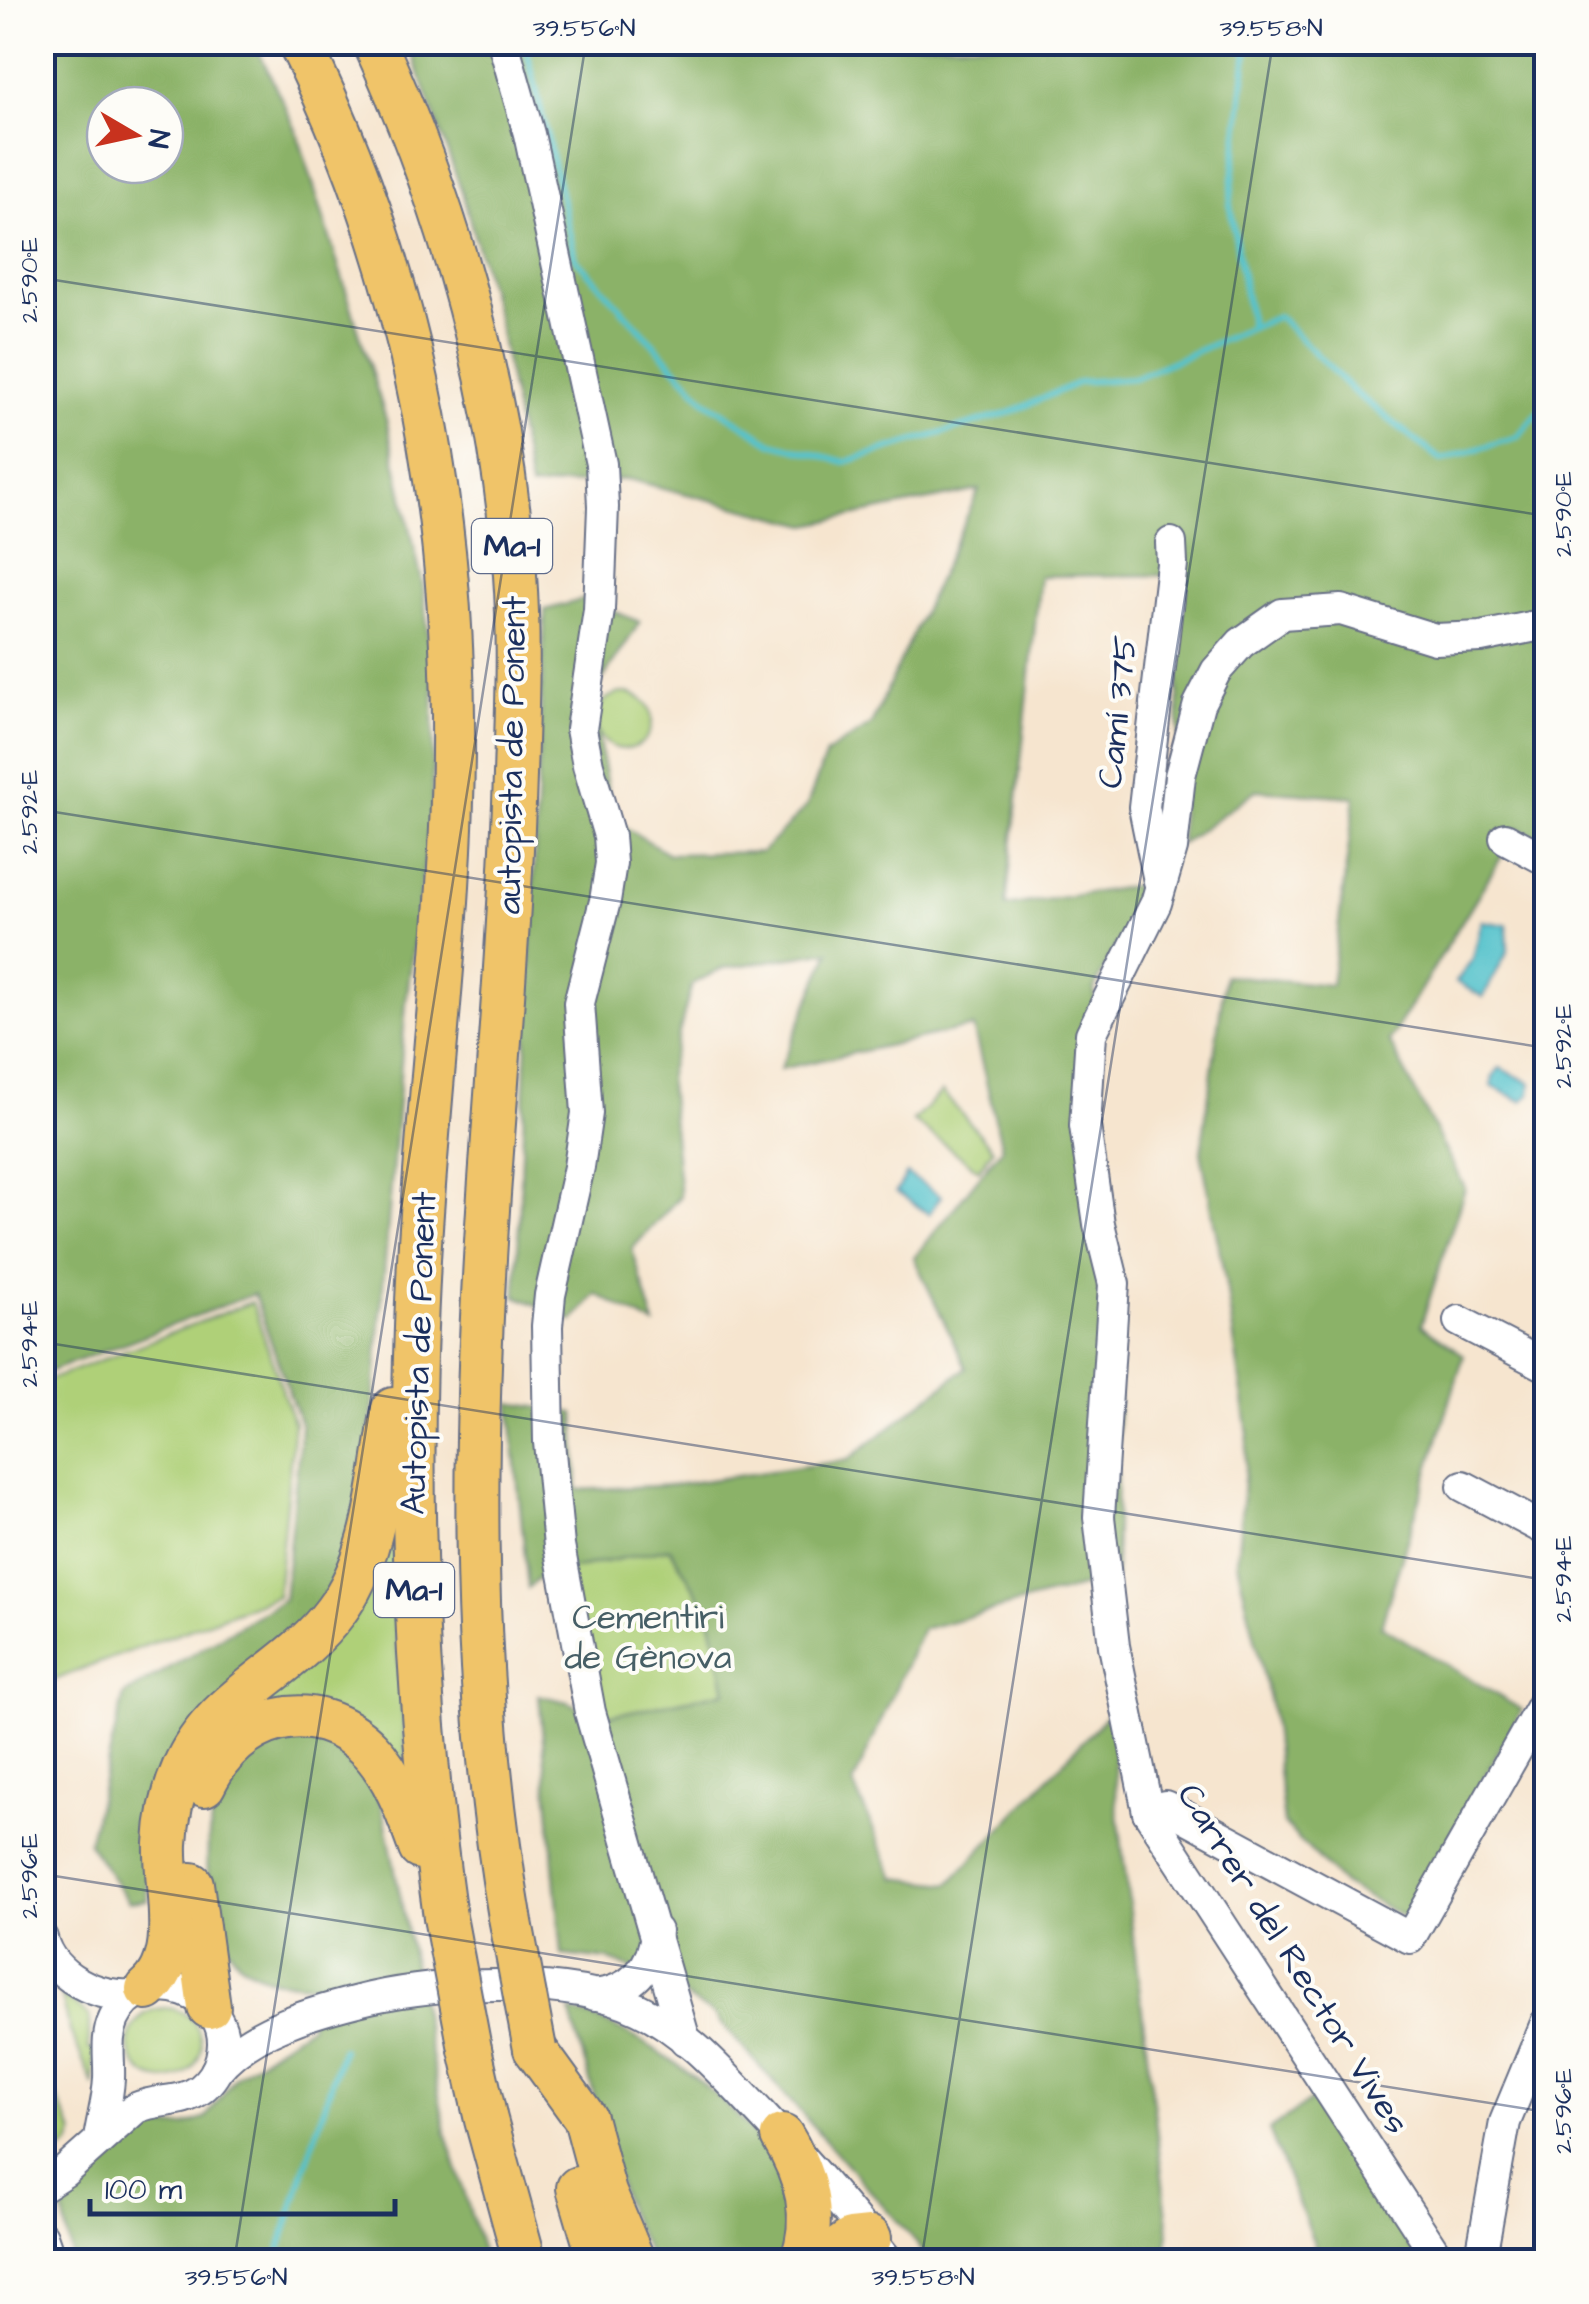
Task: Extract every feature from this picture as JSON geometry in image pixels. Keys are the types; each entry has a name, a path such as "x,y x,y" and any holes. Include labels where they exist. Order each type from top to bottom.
{"highway":[{"name":"autopista de Ponent","path":"300,42 334,116 375,224 408,336 432,448 447,565 452,664 452,774 445,908"},
{"name":"autopista de Ponent","path":"374,42 420,148 455,251 493,411 510,518 518,630 518,702 498,1069"},
{"name":"Autopista de Ponent","path":"445,908 419,1261 412,1470 414,1616 426,1773 445,1917"},
{"name":"Autopista de Ponent","path":"498,1069 484,1285 478,1537 486,1740 496,1837 535,2049"},
{"path":"142,1991 162,1974 166,1964 166,1844 183,1768 196,1744 224,1709 306,1644 355,1582 375,1514 419,1261"},
{"path":"210,2007 190,1869 193,1820 217,1760 234,1741 262,1724 294,1718 319,1720 342,1729 370,1750 400,1798 445,1917"},
{"name":"Ma-1","path":"445,1917 486,2120 525,2262"},
{"path":"535,2049 585,2118 605,2193 634,2262"},
{"name":"Ma-1","path":"535,2049 600,2262"},
{"path":"782,2136 801,2171 808,2202 808,2237 801,2262"},
{"path":"821,2262 851,2240 872,2254"}],"street":[{"path":"504,42 529,134 601,464 604,507 595,646 583,699 581,729 610,836 611,863 579,1003 587,1112 547,1326 555,1516 590,1712 685,2040"},
{"name":"Camí 375","path":"1160,889 1144,807 1172,564 1171,543"},
{"name":"Carrer del Rector Vives","path":"1442,2262 1148,1812 1114,1646 1100,1516 1114,1284 1099,1224 1086,1126 1091,1034 1156,903 1172,848 1180,776 1199,704 1216,671 1241,643 1282,614 1341,610 1435,639 1481,637 1546,624"},
{"path":"1505,838 1546,860"},
{"path":"1458,1321 1546,1366"},
{"path":"1463,1486 1546,1530"},
{"path":"1148,1812 1165,1806 1410,1938 1546,1698"},
{"path":"595,1995 616,1992 634,1981 652,1957 656,1931"},
{"path":"42,1938 46,1953 101,2009 116,2074 132,2091 158,2101"},
{"path":"74,1978 104,1992 124,1996 170,1986 186,1990 225,2015 250,2019 290,2010 320,2010"},
{"path":"42,2186 136,2108 188,2098 205,2086 230,2055 254,2038 320,2010 412,1990 542,1988 595,1995 640,2010 685,2040 722,2072 782,2136 872,2254"},
{"path":"98,2139 107,2094 109,2046 119,2010 142,1991"},
{"path":"210,2007 223,2038 216,2072"},
{"path":"1480,2262 1504,2122 1544,2031"},
{"path":"1417,2225 1426,2221 1457,2262"},
{"path":"42,2236 51,2262"}],"green space":[{"path":"43,43 255,43 297,132 386,419 423,586 434,690 432,807 406,1002 373,1410 364,1482 342,1574 150,1837 147,1900 129,1902 88,1843 124,1695 284,1599 301,1426 254,1294 43,1374"},
{"path":"408,43 1546,43 1546,842 1519,828 1389,1041 1465,1188 1421,1325 1464,1355 1381,1626 1522,1710 1405,1918 1343,1884 1284,1824 1271,1708 1237,1562 1248,1434 1201,1152 1225,975 1331,985 1355,797 1256,790 1181,844 1176,575 1040,576 1006,906 1147,884 1094,989 1120,1293 1115,1578 922,1629 853,1784 895,1878 949,1884 1111,1711 1117,1805 1169,2233 1164,2261 930,2261 714,2015 652,1976 609,1960 562,1955 539,1695 568,1702 598,1718 726,1691 709,1612 670,1548 568,1570 552,1566 528,1588 510,1403 575,1413 578,1490 674,1485 848,1460 966,1368 914,1258 1002,1148 973,1027 780,1069 830,951 724,968 692,984 668,1075 680,1196 632,1249 655,1325 596,1294 573,1321 516,1296 545,610 585,599 640,622 591,697 613,820 669,854 762,852 807,806 826,754 871,725 979,490 808,525 628,479 530,488 497,317 461,189"},
{"path":"624,693 644,701 652,721 644,741 624,749 604,741 596,721 604,701"},
{"path":"942,1092 993,1149 979,1170 913,1121"},
{"path":"252,1302 294,1424 277,1596 43,1684 43,1382"},
{"path":"393,1527 394,1604 409,1792 221,1731"},
{"name":"Cementiri de Gènova","path":"670,1548 709,1612 726,1691 599,1718 568,1570"},
{"path":"297,1735 332,1741 374,1781 385,1819 446,2132 485,2261 72,2261 63,2212 127,2139 146,2128 185,2126 206,2118 236,2076 310,2025 317,1984 268,1978 243,1965 227,1946 216,1922 207,1863 216,1803 240,1758 259,1747"},
{"path":"61,1993 89,2016 94,2086 70,2031"},
{"path":"165,2008 179,2010 191,2018 199,2030 199,2058 191,2070 179,2078 165,2080 151,2078 139,2070 131,2058 129,2044 131,2030 139,2018 151,2010"},
{"path":"570,2011 635,2037 669,2058 733,2111 759,2141 780,2171 793,2201 793,2223 784,2261 652,2261 627,2211"},
{"path":"42,2067 74,2134 70,2146 43,2162"},
{"path":"1317,2096 1420,2261 1321,2261 1269,2130"}],"water":[{"path":"1482,921 1507,925 1508,951 1483,997 1456,982 1473,958"},
{"path":"1500,1068 1531,1083 1530,1095 1522,1101 1491,1086"},
{"path":"907,1174 941,1196 929,1214 896,1192"}],"waterway":[{"path":"525,42 575,258 706,401 772,443 845,462 1012,412 1079,382 1134,378 1278,316 1354,392 1441,460 1517,437 1546,404"},
{"path":"1248,42 1230,206 1251,328"},
{"path":"276,2262 342,2049"}]}
